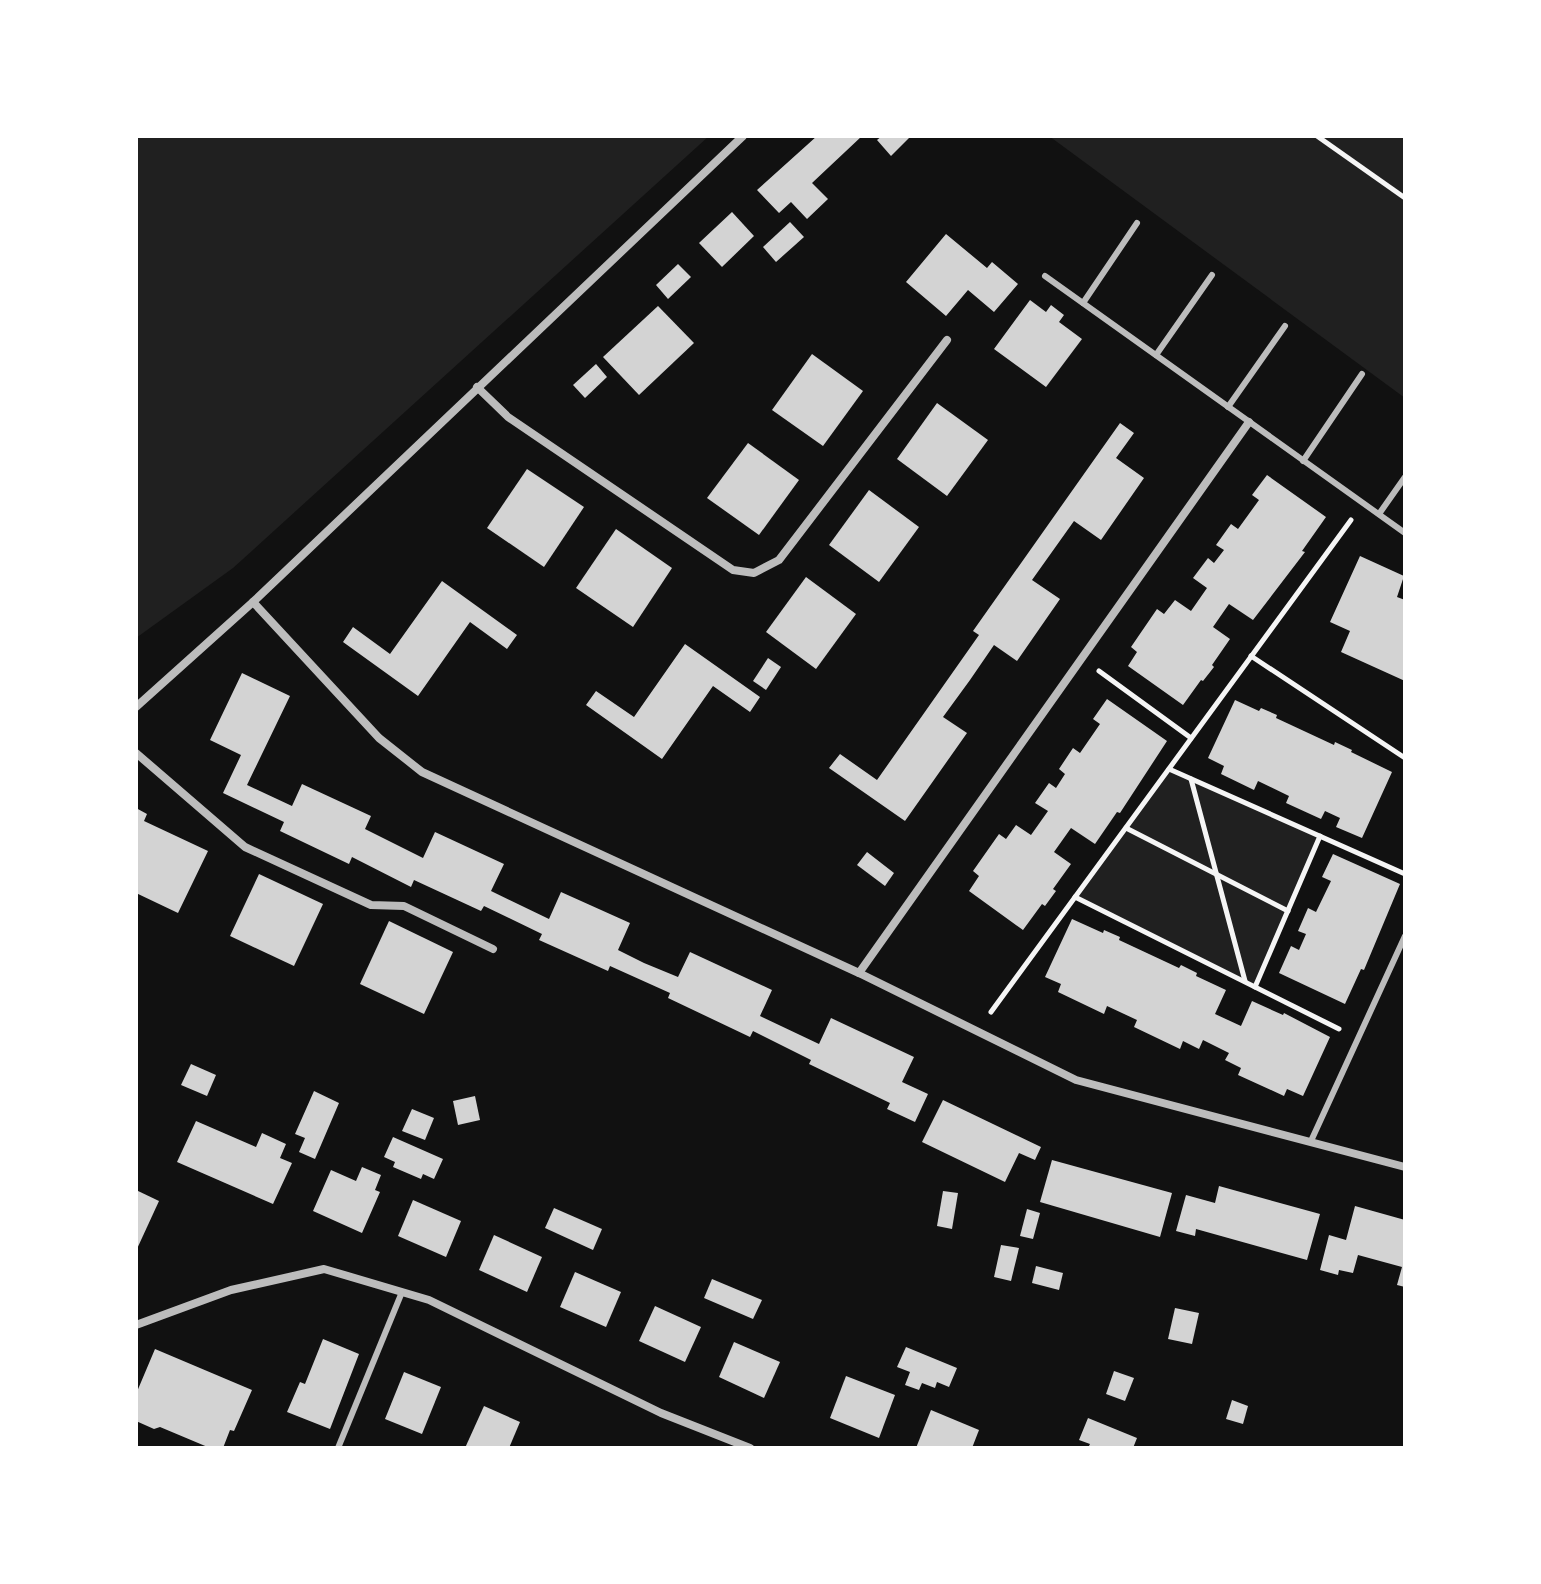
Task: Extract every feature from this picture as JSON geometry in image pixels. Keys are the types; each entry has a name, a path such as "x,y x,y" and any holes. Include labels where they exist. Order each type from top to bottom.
{"street":[{"path":"136,707 253,602 743,136"},
{"path":"477,387 508,417 733,570 754,573 779,560 947,340"},
{"path":"859,973 1249,422"},
{"path":"253,602 379,738 422,772 859,973 1076,1080 1405,1167"},
{"path":"136,753 245,847 371,905 404,906 493,949"},
{"path":"136,1325 231,1290 324,1269 429,1300 661,1413 750,1448"}],"lane":[{"path":"1083,303 1137,223"},
{"path":"1156,355 1212,275"},
{"path":"1045,276 1405,533"},
{"path":"1228,407 1285,326"},
{"path":"1303,461 1362,374"},
{"path":"1379,514 1405,477"},
{"path":"1311,1141 1405,936"},
{"path":"338,1448 402,1292"}],"path":[{"path":"1317,136 1405,198"},
{"path":"976,1032 1363,503"},
{"path":"1251,656 1405,758"},
{"path":"1082,659 1191,739"},
{"path":"1169,769 1405,874"},
{"path":"1191,779 1245,982"},
{"path":"1126,828 1288,911"},
{"path":"1255,987 1320,836"},
{"path":"1075,897 1358,1039"}],"shaded area":[{"path":"136,136 709,136 233,568 136,638"},
{"path":"1049,136 1405,136 1405,398"},
{"path":"1169,769 1320,836 1255,987 1075,897"}],"building":[{"path":"817,136 862,136 812,183 828,199 807,219 791,202 779,213 757,190"},
{"path":"882,136 911,136 891,156 877,140"},
{"path":"732,212 754,236 722,267 699,243"},
{"path":"790,222 804,237 776,262 763,247"},
{"path":"946,234 987,268 992,262 1018,284 994,312 968,290 946,316 906,282"},
{"path":"678,264 691,277 668,299 656,285"},
{"path":"1030,300 1046,312 1051,305 1064,315 1059,322 1082,339 1046,387 994,349"},
{"path":"658,306 694,343 639,395 603,357"},
{"path":"812,354 863,391 823,446 772,410"},
{"path":"596,364 607,377 585,398 573,385"},
{"path":"937,403 988,440 947,496 897,459"},
{"path":"1120,423 1134,433 1116,458 1144,478 1101,540 1074,521 1032,580 1060,599 1017,661 994,645 943,717 967,733 905,821 829,768 840,754 877,780 979,635 973,631"},
{"path":"748,443 799,480 759,535 707,498"},
{"path":"527,469 584,507 544,567 487,528"},
{"path":"1267,475 1326,517 1302,551 1305,552 1253,620 1229,604 1213,627 1230,639 1212,665 1214,667 1183,705 1128,666 1137,652 1131,647 1157,609 1164,614 1175,600 1191,611 1207,588 1193,578 1208,558 1214,563 1224,550 1216,545 1231,524 1238,529 1259,500 1252,495"},
{"path":"869,490 919,527 879,582 829,545"},
{"path":"616,529 672,568 633,627 576,588"},
{"path":"1360,556 1404,576 1397,597 1405,600 1405,681 1341,652 1350,631 1330,622"},
{"path":"806,577 856,614 816,669 766,632"},
{"path":"442,581 517,635 507,649 470,622 418,696 343,642 353,627 390,654"},
{"path":"685,644 760,697 750,712 713,686 662,759 586,705 596,691 634,717"},
{"path":"768,658 781,667 766,690 753,681"},
{"path":"242,673 290,696 247,785 292,806 302,784 371,816 365,829 423,858 435,832 504,864 491,891 549,919 561,892 630,923 618,950 644,963 678,977 690,952 772,990 760,1016 819,1044 831,1018 914,1057 902,1082 928,1094 915,1122 887,1109 890,1103 809,1064 811,1060 753,1031 750,1037 668,998 670,993 610,966 608,971 539,940 542,934 484,906 481,911 414,880 411,887 352,857 349,864 280,831 284,822 223,793 241,755 210,740"},
{"path":"1107,699 1167,741 1120,813 1117,812 1095,844 1071,828 1054,852 1071,864 1053,889 1056,891 1023,930 969,891 979,876 973,871 999,834 1006,839 1016,825 1031,835 1048,811 1035,803 1049,783 1056,788 1065,774 1059,769 1073,748 1080,753 1100,724 1093,719"},
{"path":"1235,700 1277,715 1276,718 1334,745 1335,742 1392,772 1362,838 1336,827 1340,818 1325,811 1321,819 1286,803 1289,796 1258,781 1254,790 1221,774 1224,766 1208,758"},
{"path":"136,808 147,814 144,821 208,851 178,913 136,893"},
{"path":"867,852 894,873 885,886 857,865"},
{"path":"1333,854 1400,884 1364,970 1361,969 1345,1004 1279,973 1291,946 1299,950 1306,934 1298,931 1308,908 1316,912 1331,881 1322,877"},
{"path":"259,874 323,904 294,966 230,936"},
{"path":"1072,919 1120,937 1119,940 1179,968 1181,965 1226,990 1215,1014 1241,1026 1252,1001 1284,1013 1330,1037 1303,1096 1287,1089 1284,1096 1238,1075 1241,1068 1225,1060 1229,1053 1203,1040 1199,1049 1183,1041 1180,1049 1134,1027 1137,1020 1107,1006 1104,1014 1058,992 1061,984 1045,977"},
{"path":"389,921 453,952 424,1014 360,984"},
{"path":"191,1064 216,1075 207,1096 181,1085"},
{"path":"314,1091 339,1103 315,1159 299,1152 305,1138 295,1134"},
{"path":"475,1096 480,1120 458,1125 453,1101"},
{"path":"943,1100 1041,1147 1035,1160 1019,1153 1005,1182 922,1142"},
{"path":"412,1109 434,1118 425,1140 402,1131"},
{"path":"196,1121 256,1147 262,1133 286,1144 280,1158 292,1163 273,1204 177,1162"},
{"path":"393,1137 443,1159 434,1179 423,1174 421,1179 393,1167 395,1162 384,1157"},
{"path":"1052,1160 1172,1193 1160,1237 1040,1202"},
{"path":"362,1167 381,1175 375,1190 380,1192 362,1233 313,1211 331,1170 356,1181"},
{"path":"1219,1186 1320,1214 1307,1260 1196,1229 1195,1236 1176,1231 1186,1195 1215,1203"},
{"path":"136,1190 159,1201 136,1251"},
{"path":"943,1191 958,1193 952,1229 937,1226"},
{"path":"413,1200 461,1221 446,1257 398,1236"},
{"path":"1355,1206 1405,1220 1405,1287 1397,1285 1402,1267 1358,1255 1353,1273 1339,1270 1338,1275 1320,1270 1329,1235 1346,1240"},
{"path":"554,1208 602,1229 593,1250 545,1228"},
{"path":"1027,1209 1040,1213 1033,1239 1020,1236"},
{"path":"494,1235 542,1257 527,1292 479,1270"},
{"path":"1001,1245 1019,1248 1011,1281 994,1277"},
{"path":"1036,1266 1063,1273 1059,1290 1032,1283"},
{"path":"575,1272 621,1292 606,1327 560,1307"},
{"path":"712,1279 762,1300 753,1319 704,1298"},
{"path":"655,1306 701,1327 685,1362 639,1341"},
{"path":"1175,1308 1199,1313 1192,1344 1168,1339"},
{"path":"323,1339 359,1354 330,1429 287,1412 300,1382 305,1384"},
{"path":"734,1342 780,1362 764,1398 719,1377"},
{"path":"906,1347 957,1368 949,1387 937,1382 935,1388 922,1383 919,1390 905,1385 910,1372 897,1367"},
{"path":"155,1349 252,1390 223,1448 210,1448 160,1427 154,1429 136,1421 136,1394"},
{"path":"1114,1371 1134,1378 1125,1401 1106,1394"},
{"path":"404,1372 441,1387 422,1434 385,1419"},
{"path":"846,1376 895,1395 879,1438 830,1418"},
{"path":"1232,1400 1248,1406 1243,1424 1226,1419"},
{"path":"484,1406 520,1422 509,1448 465,1448"},
{"path":"931,1410 979,1430 972,1448 916,1448"},
{"path":"1088,1418 1137,1438 1133,1448 1088,1448 1090,1444 1079,1440"}]}
